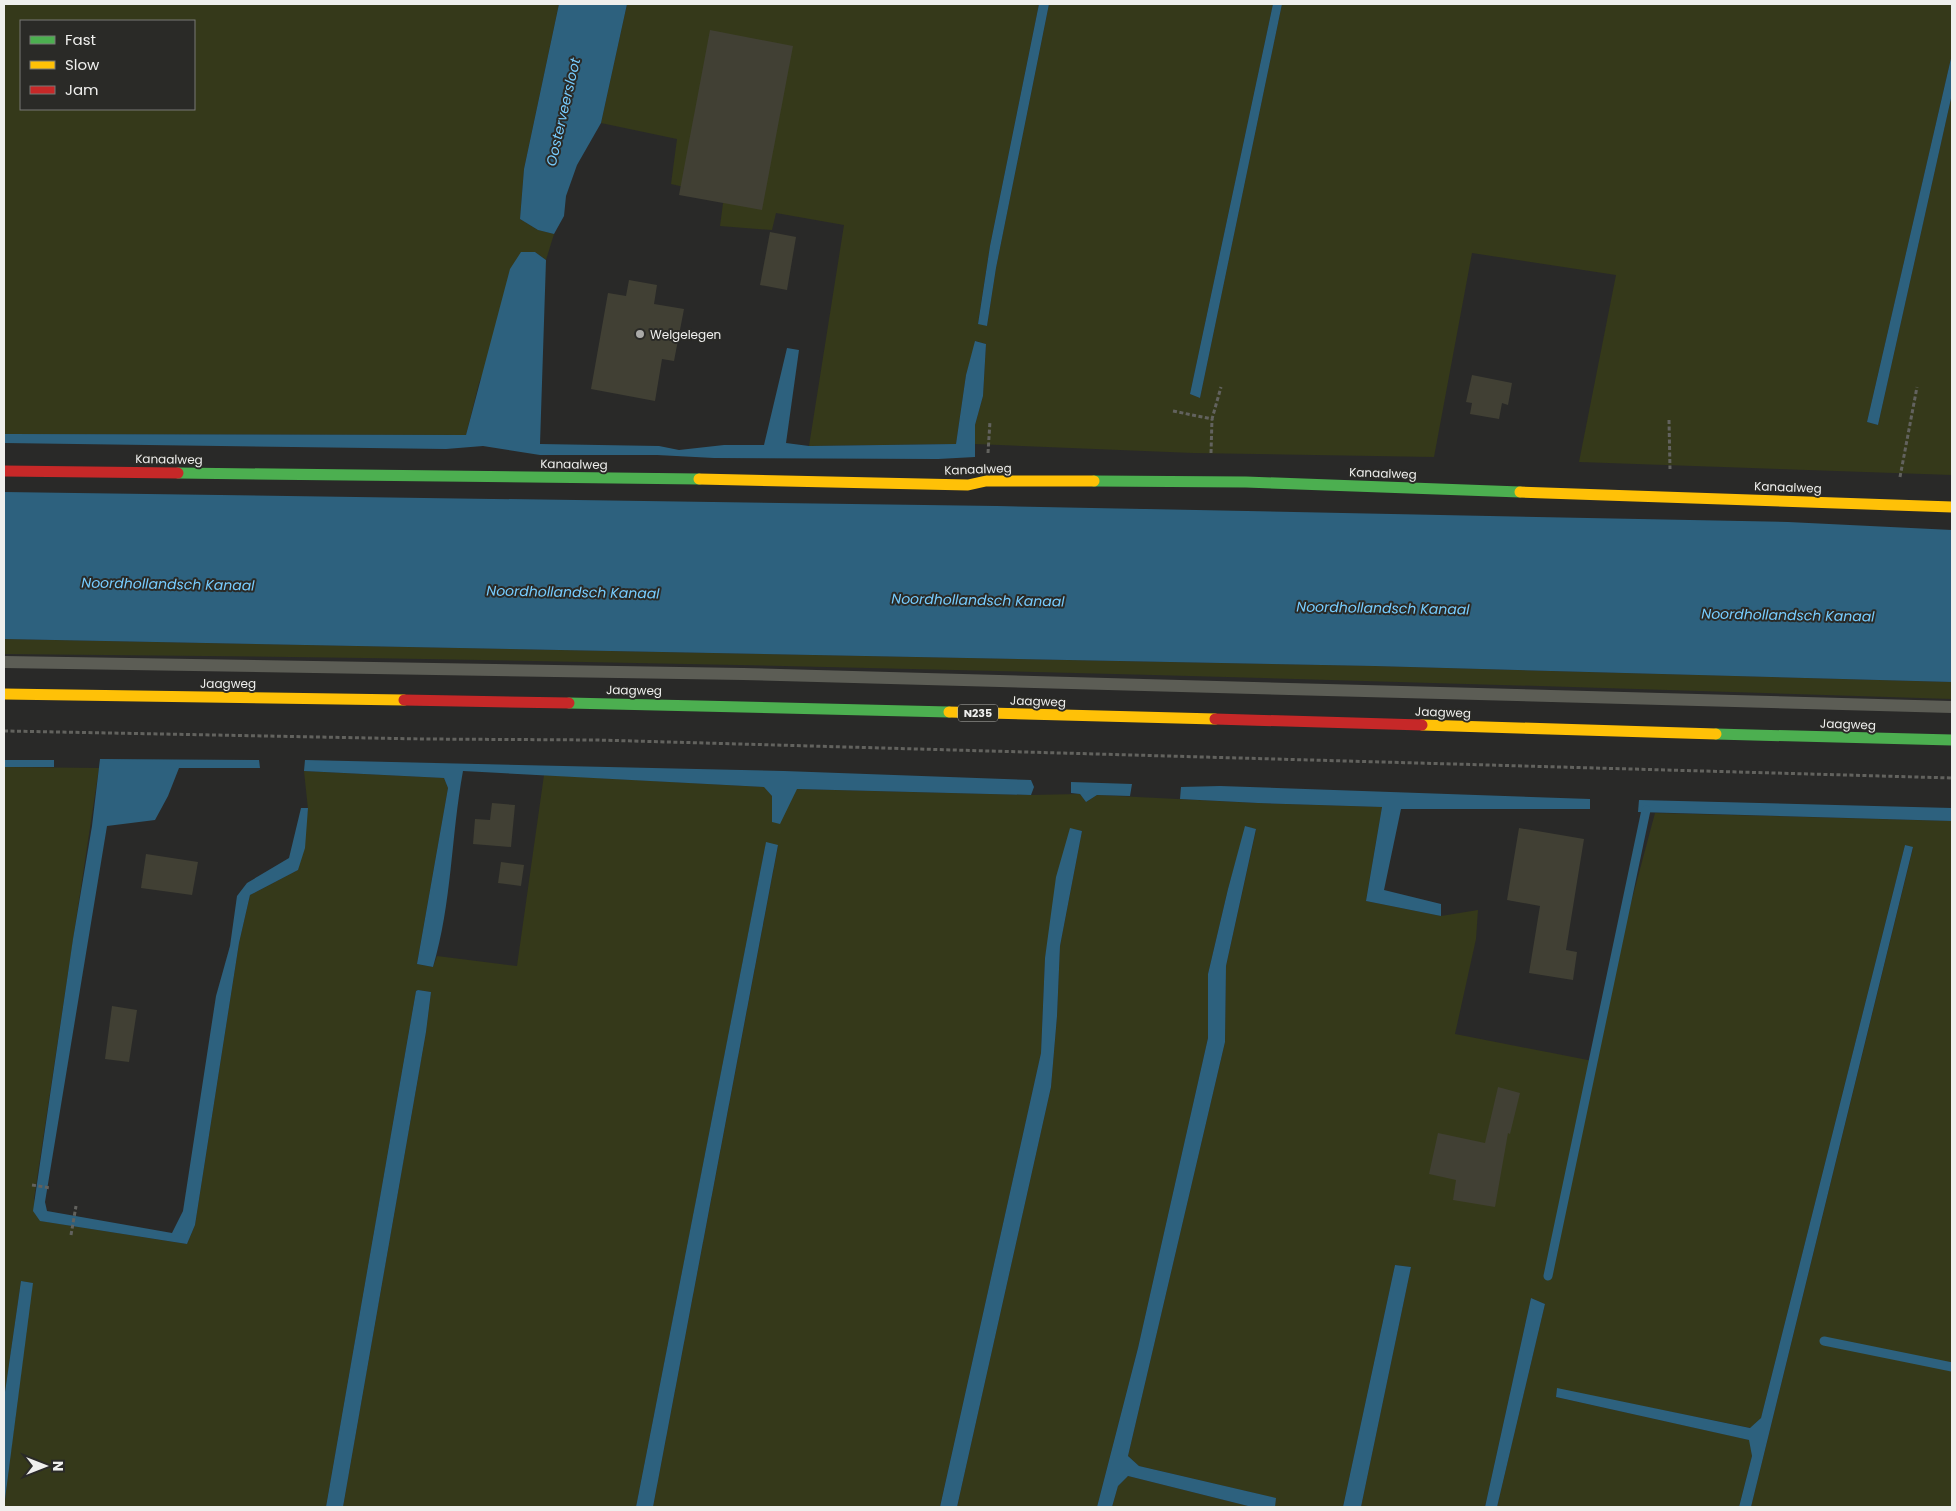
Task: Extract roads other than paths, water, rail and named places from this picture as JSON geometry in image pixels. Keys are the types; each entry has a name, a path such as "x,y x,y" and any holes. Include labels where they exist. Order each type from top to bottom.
{"street":[{"name":"Kanaalweg","path":"4,470 968,485 986,481 1210,482 1952,507"},
{"name":"Jaagweg","path":"4,694 328,697 1952,740"}],"lane":[{"path":"4,662 733,674 1952,707"}],"water":[{"name":"Oosterveersloot","path":"559,4 627,4 601,123 577,165 566,196 564,216 554,234 538,230 520,219 524,169"},
{"path":"1039,4 1049,4 996,268 987,326 978,324 990,246"},
{"path":"1273,4 1282,4 1200,398 1190,394"},
{"path":"1952,54 1952,94 1878,425 1867,422"},
{"path":"521,252 535,252 546,260 540,444 659,446 679,450 724,445 764,445 787,348 799,350 786,443 809,446 956,444 966,375 975,341 986,344 983,396 975,425 975,457 938,459 714,458 657,455 540,455 483,446 446,449 4,443 4,434 466,435 510,269"},
{"name":"Noordhollandsch Kanaal","path":"4,492 997,506 1788,522 1952,530 1952,682 1374,666 4,639"},
{"path":"100,759 259,760 260,768 179,768 168,796 155,820 107,826 45,1202 47,1211 172,1233 183,1211 216,996 230,946 237,896 247,883 289,858 301,808 308,808 305,848 298,870 250,895 239,943 195,1225 187,1244 40,1221 33,1211 73,939 92,826"},
{"path":"4,760 54,760 54,767 4,767"},
{"path":"305,760 784,771 1031,780 1034,787 1031,795 797,789 780,824 772,822 772,796 764,787 463,771 448,894 433,967 417,964 448,788 444,778 304,771"},
{"path":"1071,782 1132,784 1130,796 1097,795 1086,802 1080,794 1071,793"},
{"path":"1220,786 1590,799 1590,809 1401,809 1384,890 1441,904 1441,916 1366,901 1382,807 1180,799 1181,787"},
{"path":"1639,800 1952,808 1952,821 1638,812"},
{"path":"1245,826 1256,829 1226,966 1225,1042 1128,1456 1139,1466 1276,1498 1275,1507 1252,1507 1128,1476 1118,1486 1112,1507 1097,1507 1138,1348 1208,1038 1208,974"},
{"path":"1070,828 1082,831 1060,946 1051,1087 957,1507 940,1507 1041,1053 1045,958 1056,877"},
{"path":"766,842 778,845 653,1507 636,1507"},
{"path":"1905,845 1913,847 1751,1507 1739,1507 1752,1456 1749,1440 1556,1397 1557,1388 1750,1428 1761,1418"},
{"path":"416,991 431,992 426,1032 343,1507 326,1507"},
{"path":"1395,1265 1411,1267 1361,1507 1343,1507"},
{"path":"21,1281 33,1283 4,1507 4,1399"},
{"path":"1531,1298 1545,1304 1497,1507 1485,1507"}],"waterway":[{"path":"1548,1276 1646,810"},
{"path":"1824,1341 1952,1367"}],"place":[{"name":"Welgelegen","path":"640,334"}]}
